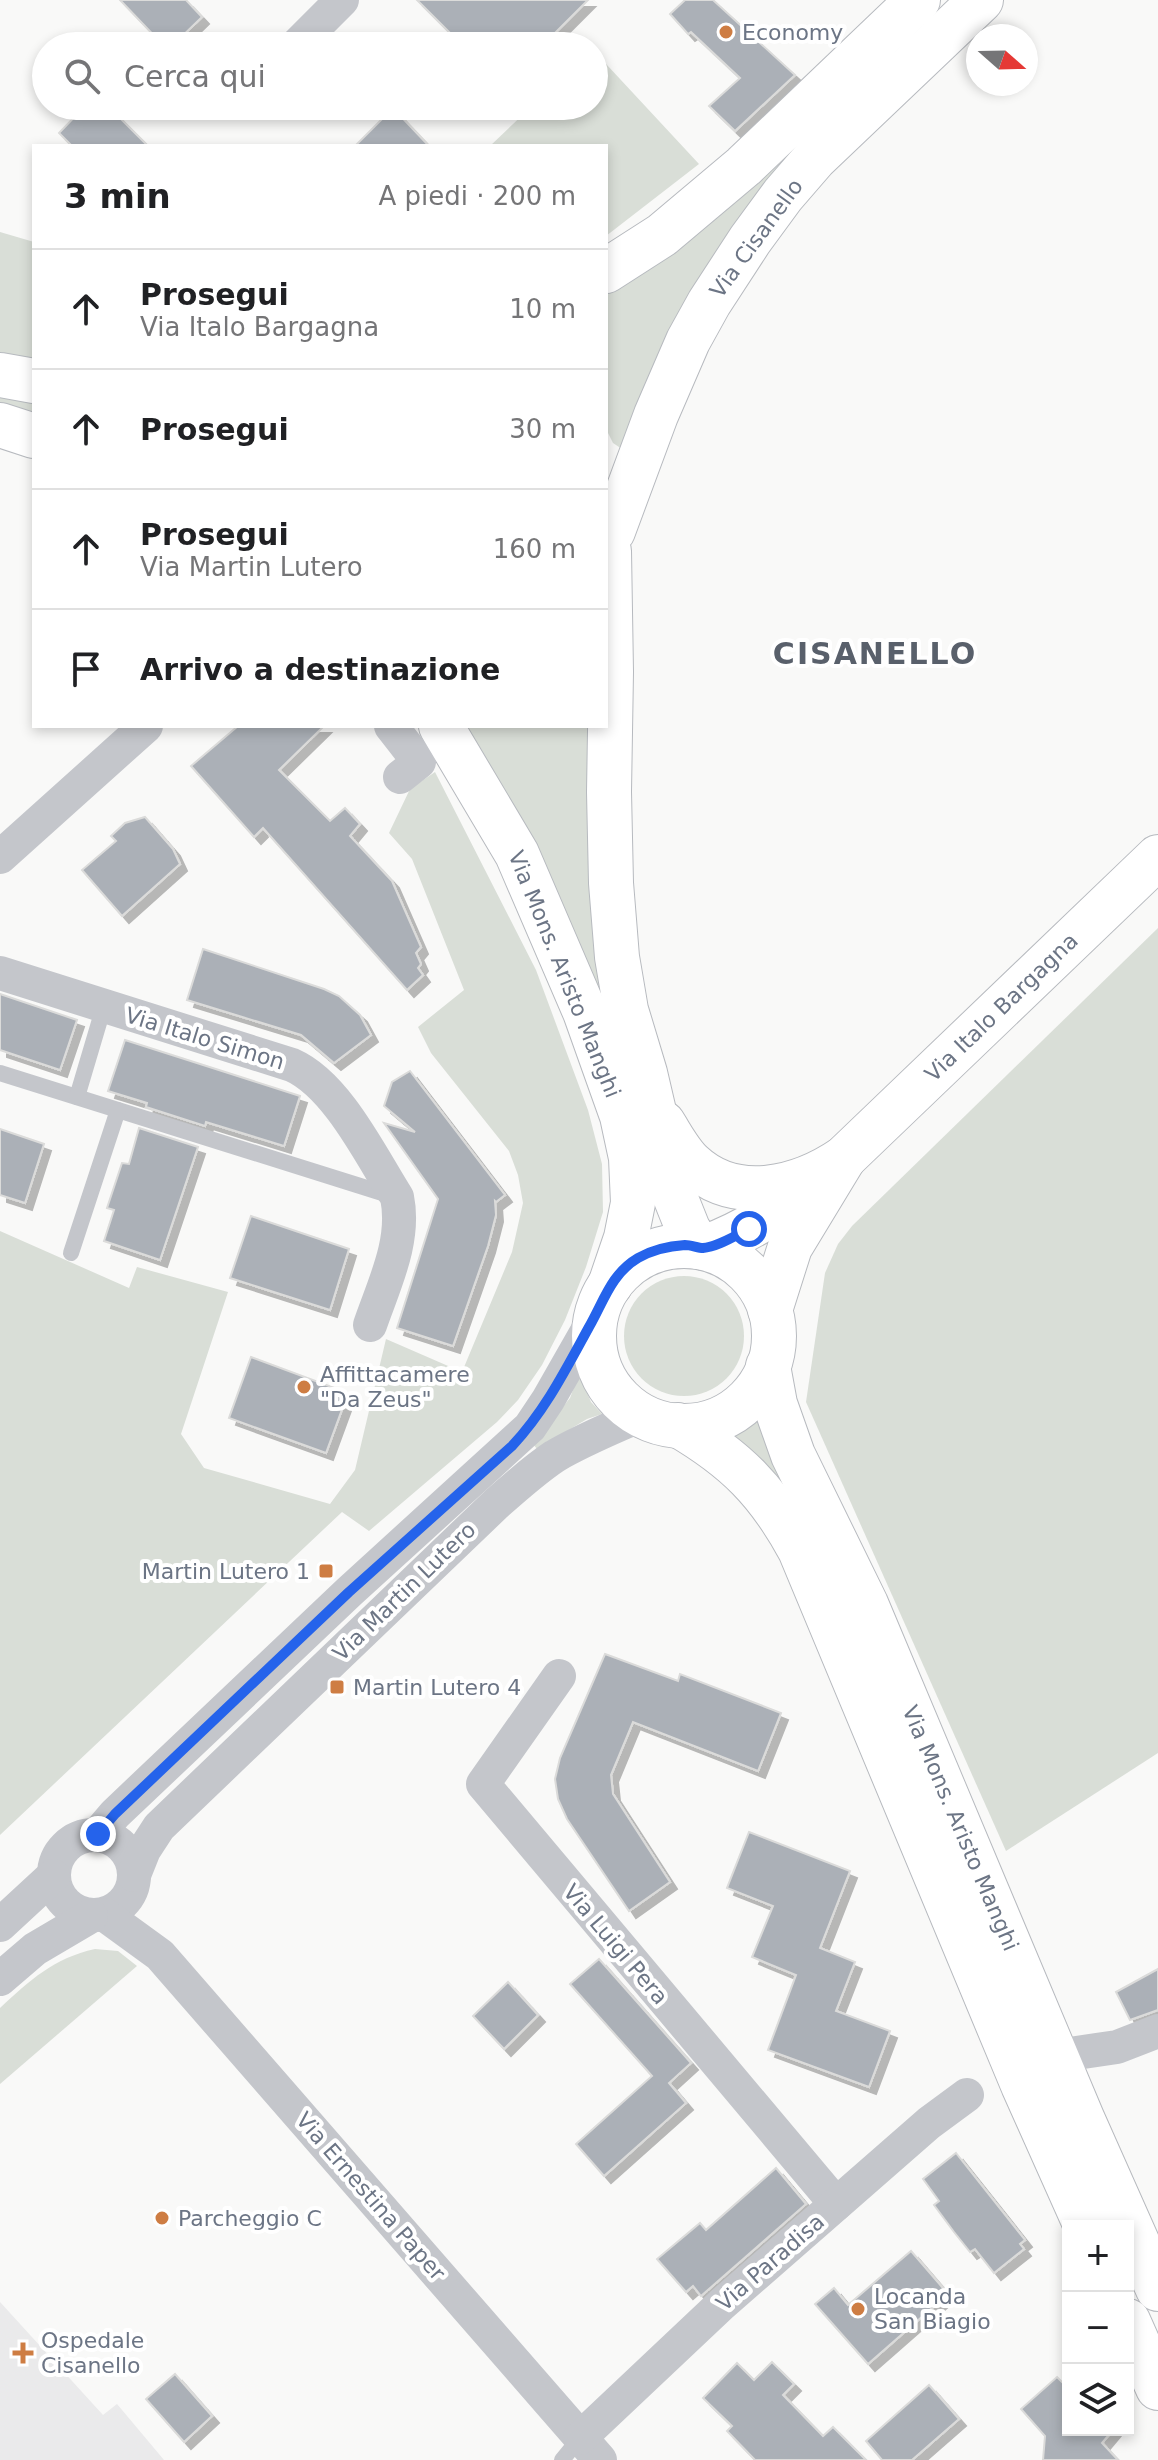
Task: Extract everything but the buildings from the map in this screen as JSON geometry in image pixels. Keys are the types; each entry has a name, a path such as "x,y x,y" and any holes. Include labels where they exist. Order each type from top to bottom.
{"main road":[{"path":"608,270 662,235 744,166 918,0"},
{"name":"Via Cisanello","path":"609,548 656,415 688,341 750,240 815,158 981,0"},
{"path":"0,375 32,381"},
{"path":"0,425 32,435"},
{"name":"Via Mons. Aristo Manghi","path":"608,478 613,502 609,548 609,792 614,933 626,1010 643,1064 672,1189 688,1229 702,1247"},
{"name":"Via Mons. Aristo Manghi","path":"442,728 517,854 585,1012 622,1116 631,1158 633,1203 626,1238 603,1299"},
{"name":"Via Italo Bargagna","path":"702,1247 763,1222 833,1165 1158,857"},
{"name":"Via Italo Bargagna","path":"653,1108 690,1163 715,1181 749,1189 774,1187 793,1184 833,1165"},
{"name":"Via Italo Bargagna","path":"770,1310 790,1247 833,1165"},
{"path":"674,1246 702,1247 724,1255 756,1281 770,1310 774,1338 768,1366 750,1396 733,1411 701,1424 659,1420 630,1408 612,1389 599,1366 594,1340 603,1299 627,1266 649,1253 674,1246"},
{"name":"Via Mons. Aristo Manghi","path":"768,1366 775,1404 793,1455 872,1618 1056,2056 1158,2289"},
{"name":"Via Mons. Aristo Manghi","path":"659,1420 710,1446 752,1481 775,1508 800,1550 1023,2085 1083,2220"},
{"path":"1134,2334 1158,2388"}],"street":[{"path":"310,32 342,0"},
{"path":"0,857 144,728"},
{"path":"393,728 419,762 400,777"},
{"name":"Via Italo Simon","path":"0,973 303,1070 330,1094 397,1197"},
{"path":"370,1325 397,1246 401,1214 397,1197"},
{"name":"Via Martin Lutero","path":"98,1834 115,1814 349,1592 530,1427 603,1299"},
{"name":"Via Martin Lutero","path":"134,1880 144,1850 159,1827 532,1472 594,1435 659,1420"},
{"name":"Via Luigi Pera","path":"559,1676 483,1784 836,2204"},
{"path":"0,1979 35,1949 123,1904 134,1880 133,1864 121,1845 98,1834 67,1844 59,1853 53,1876 60,1899 69,1908 79,1914 98,1915"},
{"path":"0,1925 53,1876"},
{"name":"Via Ernestina Paper","path":"134,1880 140,1918 160,1955 581,2453"},
{"name":"Via Ernestina Paper","path":"98,1915 160,1955"},
{"path":"1056,2056 1117,2047 1158,2031"},
{"name":"Via Paradisa","path":"581,2453 722,2304 929,2123 967,2095"}],"lane":[{"path":"77,1097 104,1006"},
{"path":"0,1073 397,1197"},
{"path":"71,1253 118,1110"}],"shaded area":[{"path":"608,66 699,164 608,234 608,144 492,144 517,120 608,120"},
{"path":"787,150 795,158 622,449 613,443 608,433 608,287"},
{"path":"0,232 32,241 32,360 0,352"},
{"path":"0,390 32,396 32,419 0,409"},
{"path":"461,728 592,728 618,1042"},
{"path":"435,772 536,970 588,1110 602,1164 603,1212 565,1320 542,1365 518,1400 497,1422 369,1531 342,1512 0,1835 0,1231 129,1288 137,1267 228,1292 181,1434 204,1468 330,1504 355,1470 386,1339 462,1372 512,1252 523,1203 518,1175 509,1151 431,1053 418,1027 464,990 412,859 389,833 410,789"},
{"path":"1158,928 1158,1753 1006,1851 806,1402 825,1273 838,1244 852,1226"},
{"path":"684,1276 707,1281 726,1294 739,1313 744,1336 739,1359 726,1378 707,1391 684,1396 661,1391 642,1378 629,1359 624,1336 629,1313 642,1294 661,1281"},
{"path":"579,1374 591,1402 602,1414 587,1419 537,1449 533,1444 570,1398"},
{"path":"760,1418 786,1478 775,1484 722,1440 749,1428"},
{"path":"95,1949 118,1951 137,1966 0,2084 0,2008 32,1979 55,1964"},
{"name":"Ospedale Cisanello","path":"0,2302 103,2415 117,2404 164,2460 0,2460"}],"place":[{"name":"Economy","path":"726,32"},
{"name":"Affittacamere \"Da Zeus\"","path":"304,1387"},
{"name":"Martin Lutero 1","path":"326,1571"},
{"name":"Martin Lutero 4","path":"337,1687"},
{"name":"Parcheggio C","path":"162,2218"},
{"name":"Locanda San Biagio","path":"858,2309"},
{"name":"Ospedale Cisanello","path":"23,2353"}],"district":[{"name":"CISANELLO","path":"875,654"}],"route":[{"path":"98,1834 115,1814 349,1592 530,1427 564,1373 610,1285 627,1266 637,1258 661,1249 687,1245 704,1248 749,1229"}]}
